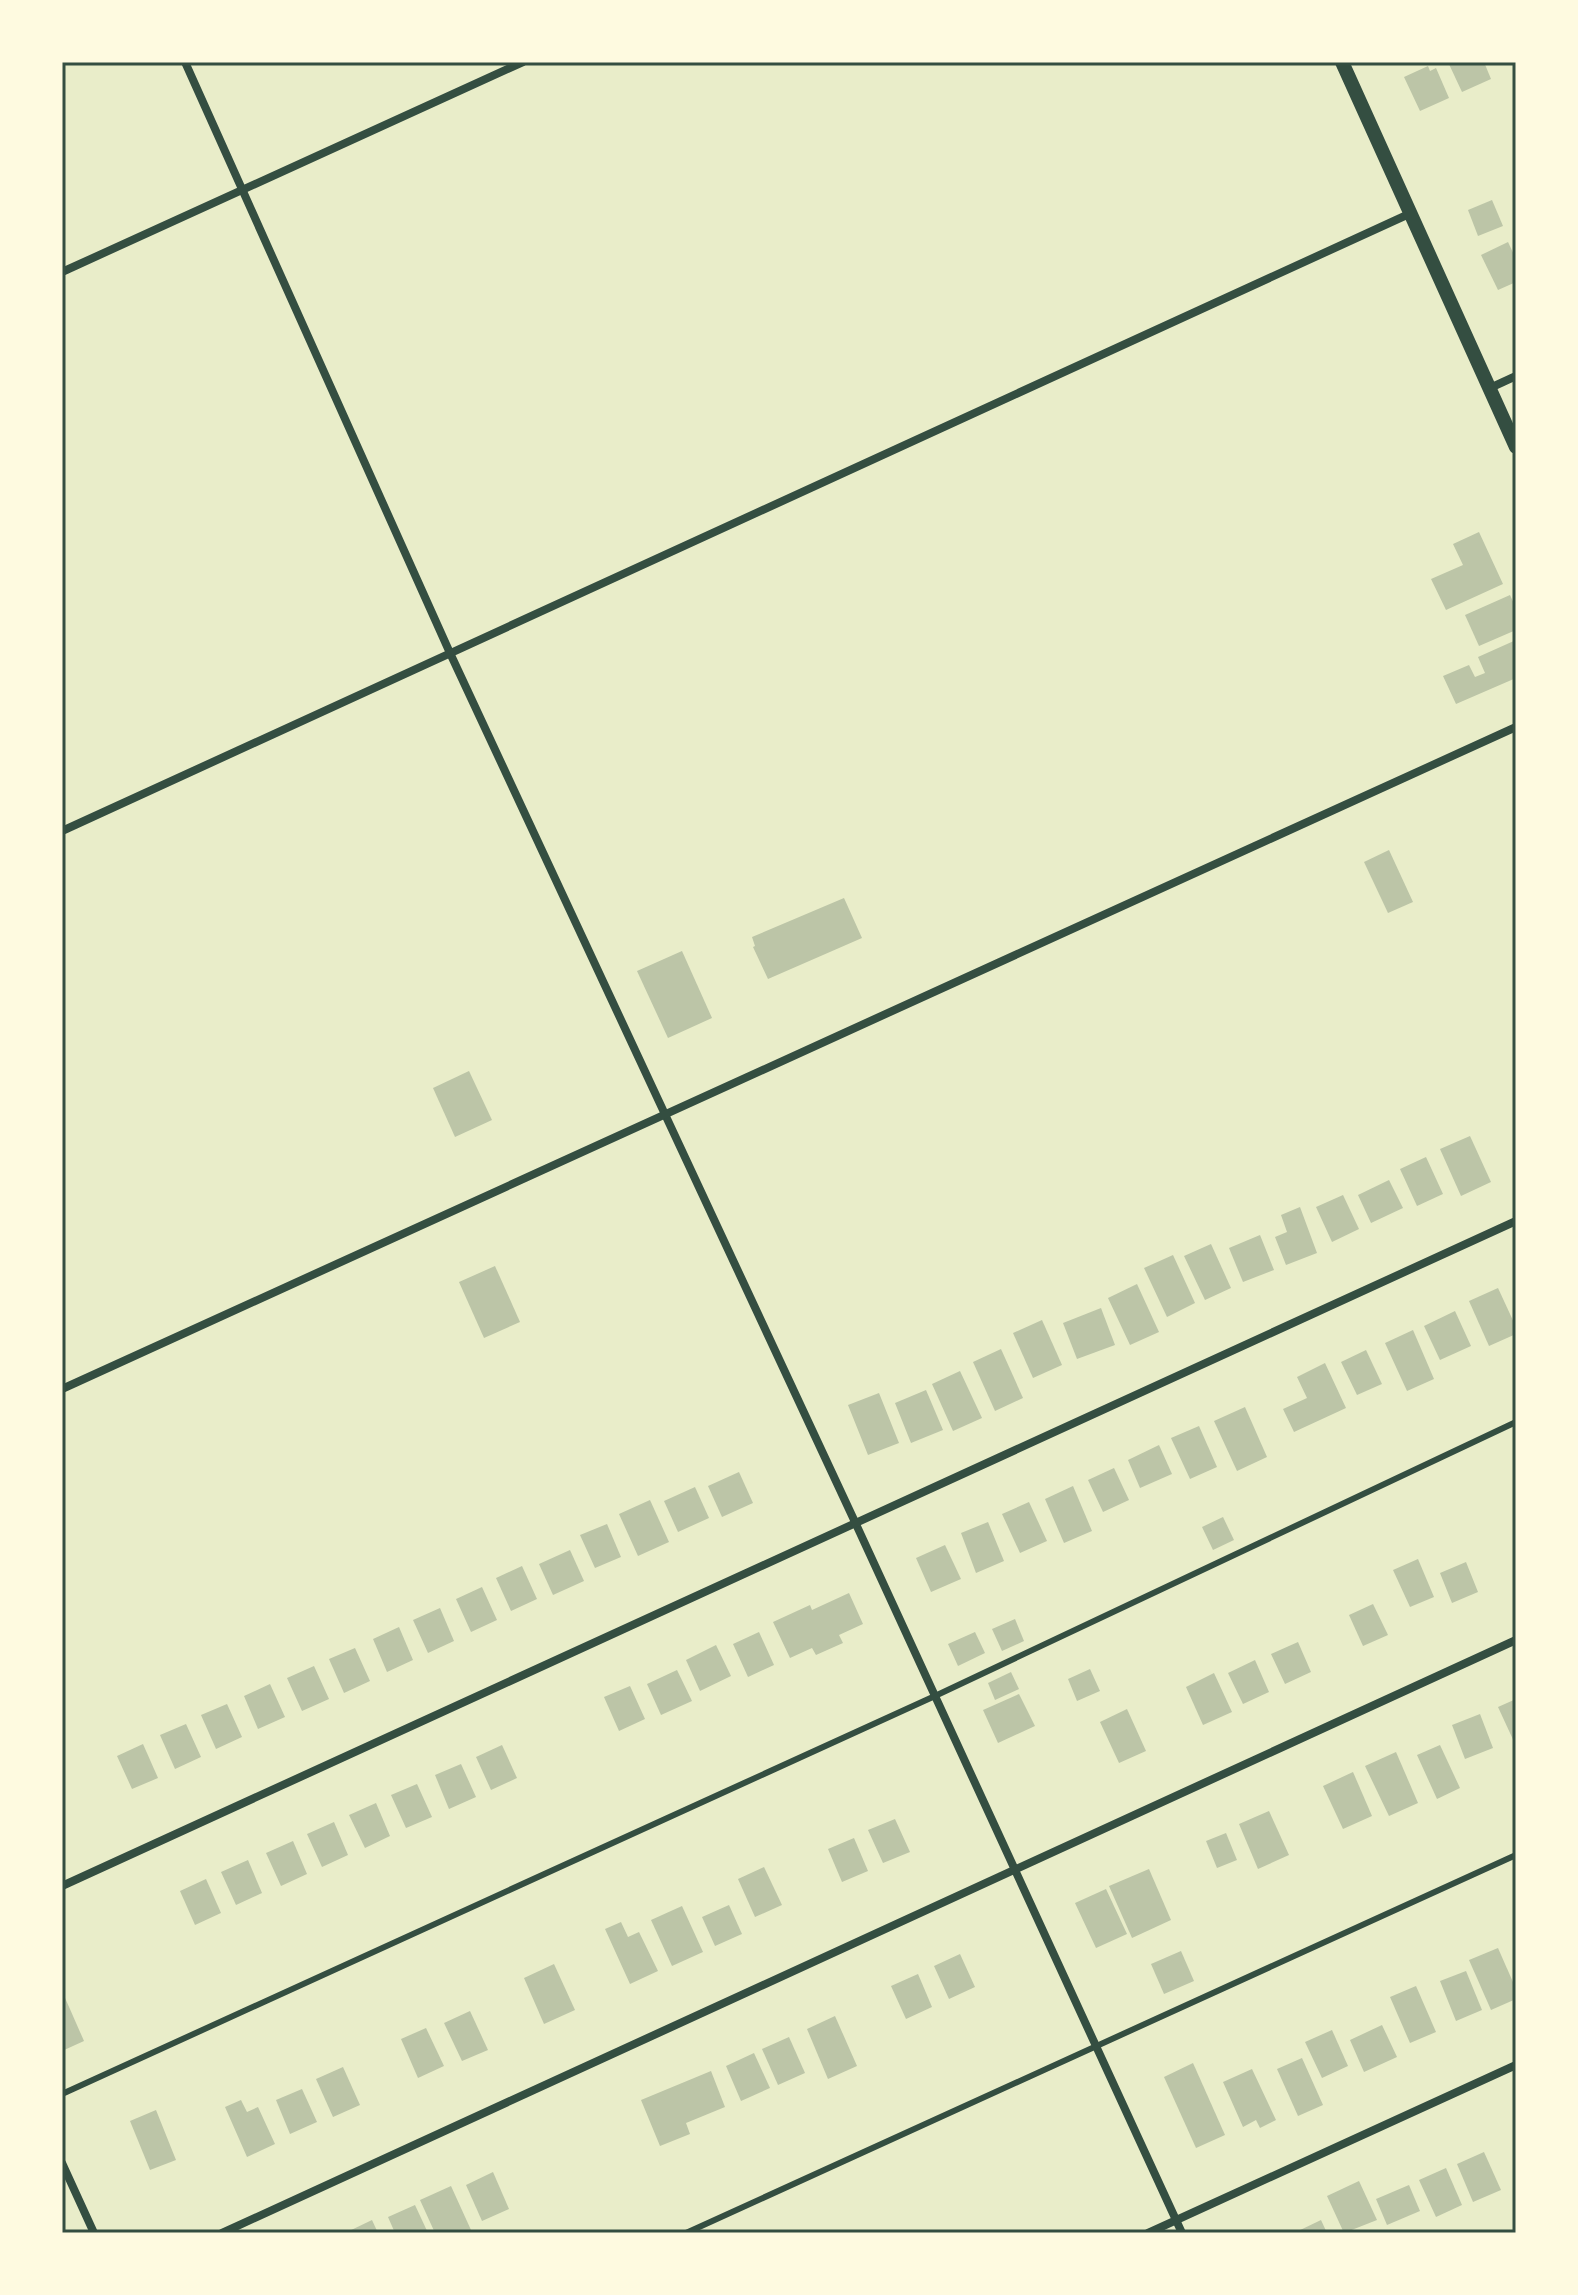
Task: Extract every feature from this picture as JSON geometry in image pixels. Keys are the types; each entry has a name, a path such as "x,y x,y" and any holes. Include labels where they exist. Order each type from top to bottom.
{"street":[{"path":"185,62 450,653 1182,2233"},
{"path":"62,272 523,62"},
{"path":"1342,62 1516,447"},
{"path":"62,831 1409,214"},
{"path":"1490,388 1516,376"},
{"path":"62,1389 1516,727"},
{"path":"62,1886 1516,1221"},
{"path":"222,2233 1516,1640"},
{"path":"1148,2233 1516,2065"},
{"path":"62,2163 94,2233"}],"lane":[{"path":"62,2094 935,1696 1516,1422"},
{"path":"686,2233 1516,1855"}],"building":[{"path":"1448,62 1484,62 1491,79 1462,92"},
{"path":"1428,66 1430,71 1436,68 1449,98 1420,111 1404,77"},
{"path":"1492,200 1503,226 1478,236 1468,210"},
{"path":"1508,242 1516,259 1516,282 1498,290 1481,255"},
{"path":"1479,532 1503,584 1446,610 1431,579 1463,565 1453,544"},
{"path":"1510,595 1516,608 1516,630 1479,646 1465,615"},
{"path":"1516,640 1516,678 1456,704 1443,676 1469,665 1475,677 1485,673 1478,657"},
{"path":"1389,850 1413,902 1388,913 1364,862"},
{"path":"844,898 862,938 768,979 753,947 752,937"},
{"path":"682,951 712,1018 668,1038 637,971"},
{"path":"469,1071 492,1120 455,1137 433,1088"},
{"path":"1470,1136 1491,1182 1461,1196 1440,1149"},
{"path":"1426,1157 1443,1194 1417,1206 1400,1169"},
{"path":"1389,1180 1403,1208 1371,1223 1358,1195"},
{"path":"1343,1195 1359,1229 1332,1242 1316,1207"},
{"path":"1300,1207 1317,1253 1286,1265 1275,1237 1287,1232 1281,1215"},
{"path":"1260,1235 1274,1270 1243,1282 1229,1248"},
{"path":"1211,1244 1231,1288 1205,1300 1184,1256"},
{"path":"1173,1255 1195,1303 1167,1317 1144,1268"},
{"path":"495,1266 520,1322 484,1338 459,1282"},
{"path":"1137,1284 1159,1332 1130,1345 1108,1298"},
{"path":"1498,1288 1516,1327 1516,1334 1489,1346 1469,1301"},
{"path":"1101,1308 1115,1345 1077,1359 1063,1323"},
{"path":"1455,1311 1471,1346 1440,1360 1424,1326"},
{"path":"1042,1320 1062,1365 1033,1378 1013,1333"},
{"path":"1413,1330 1434,1379 1407,1391 1385,1343"},
{"path":"1001,1349 1023,1398 995,1411 973,1362"},
{"path":"1366,1350 1382,1384 1357,1395 1341,1362"},
{"path":"1325,1363 1346,1408 1294,1432 1283,1409 1307,1398 1297,1377"},
{"path":"960,1371 982,1418 953,1431 932,1384"},
{"path":"926,1390 943,1430 911,1443 895,1403"},
{"path":"879,1393 899,1443 868,1455 848,1405"},
{"path":"1245,1407 1267,1457 1237,1471 1214,1421"},
{"path":"1199,1426 1217,1467 1190,1479 1171,1438"},
{"path":"1159,1445 1172,1474 1140,1488 1128,1460"},
{"path":"1114,1468 1129,1500 1103,1512 1088,1480"},
{"path":"739,1472 753,1503 722,1517 708,1486"},
{"path":"1073,1486 1092,1531 1064,1543 1045,1499"},
{"path":"695,1487 709,1518 678,1532 664,1501"},
{"path":"650,1500 669,1542 638,1556 619,1514"},
{"path":"1029,1502 1047,1541 1020,1553 1002,1514"},
{"path":"1223,1517 1234,1540 1213,1550 1202,1527"},
{"path":"988,1522 1004,1561 976,1573 961,1533"},
{"path":"607,1524 621,1557 595,1568 580,1535"},
{"path":"945,1545 961,1579 931,1592 916,1558"},
{"path":"570,1550 584,1581 553,1595 539,1564"},
{"path":"1418,1559 1434,1597 1410,1607 1393,1570"},
{"path":"1466,1562 1478,1592 1452,1603 1440,1573"},
{"path":"522,1566 537,1599 511,1611 496,1578"},
{"path":"482,1587 497,1620 471,1632 456,1599"},
{"path":"849,1593 863,1624 839,1635 843,1643 816,1655 812,1648 790,1658 773,1622 810,1605 812,1610"},
{"path":"1373,1604 1388,1635 1363,1646 1349,1615"},
{"path":"440,1608 454,1641 428,1653 413,1620"},
{"path":"1015,1619 1024,1641 1002,1651 992,1629"},
{"path":"399,1627 413,1660 387,1672 373,1639"},
{"path":"759,1632 774,1665 748,1677 733,1644"},
{"path":"975,1632 985,1653 958,1666 948,1644"},
{"path":"1298,1642 1311,1672 1285,1684 1271,1654"},
{"path":"716,1645 731,1676 700,1691 686,1660"},
{"path":"355,1648 370,1681 344,1693 329,1659"},
{"path":"1255,1660 1269,1692 1243,1704 1228,1673"},
{"path":"314,1666 329,1699 302,1711 287,1678"},
{"path":"1090,1669 1100,1691 1077,1701 1068,1679"},
{"path":"677,1670 692,1701 661,1715 647,1684"},
{"path":"1011,1672 1019,1689 995,1700 988,1683"},
{"path":"1214,1673 1232,1712 1203,1725 1186,1687"},
{"path":"270,1684 285,1717 258,1729 244,1696"},
{"path":"630,1686 645,1719 619,1731 604,1697"},
{"path":"1019,1694 1035,1726 998,1743 983,1710"},
{"path":"1516,1699 1516,1746 1498,1707"},
{"path":"227,1704 242,1737 216,1749 201,1715"},
{"path":"1127,1709 1146,1751 1119,1763 1100,1722"},
{"path":"1480,1714 1493,1748 1465,1759 1452,1725"},
{"path":"186,1724 201,1757 175,1769 160,1735"},
{"path":"143,1744 158,1778 132,1789 117,1756"},
{"path":"502,1745 517,1778 491,1790 476,1757"},
{"path":"1440,1745 1460,1788 1437,1799 1417,1755"},
{"path":"1396,1752 1418,1803 1389,1816 1365,1766"},
{"path":"461,1764 476,1797 449,1809 435,1775"},
{"path":"1353,1772 1372,1816 1343,1829 1323,1786"},
{"path":"417,1784 432,1817 406,1828 391,1795"},
{"path":"376,1803 390,1836 365,1848 349,1815"},
{"path":"1269,1811 1289,1855 1258,1869 1239,1824"},
{"path":"895,1819 910,1852 883,1863 868,1830"},
{"path":"334,1822 348,1855 322,1867 307,1834"},
{"path":"1226,1833 1237,1860 1217,1868 1206,1841"},
{"path":"854,1838 868,1871 842,1882 828,1849"},
{"path":"293,1841 307,1874 281,1886 266,1853"},
{"path":"248,1860 262,1893 236,1905 221,1872"},
{"path":"764,1867 782,1905 755,1917 738,1879"},
{"path":"1149,1869 1171,1920 1132,1938 1109,1886"},
{"path":"206,1879 221,1913 195,1925 180,1891"},
{"path":"1106,1889 1127,1934 1096,1948 1075,1903"},
{"path":"729,1905 742,1934 715,1946 702,1917"},
{"path":"682,1906 703,1952 672,1966 651,1920"},
{"path":"621,1922 628,1937 639,1932 658,1971 630,1984 605,1929"},
{"path":"1498,1948 1516,1989 1516,1999 1491,2010 1469,1960"},
{"path":"1181,1951 1194,1981 1164,1994 1151,1964"},
{"path":"960,1954 975,1987 949,1999 934,1966"},
{"path":"554,1964 575,2010 544,2024 524,1978"},
{"path":"1466,1971 1482,2010 1456,2021 1440,1981"},
{"path":"918,1974 932,2007 906,2019 891,1986"},
{"path":"1416,1986 1436,2032 1410,2043 1390,1997"},
{"path":"62,1991 84,2041 62,2051"},
{"path":"470,2011 488,2050 462,2061 444,2023"},
{"path":"835,2016 857,2066 828,2079 807,2029"},
{"path":"1382,2025 1397,2057 1364,2072 1350,2040"},
{"path":"426,2028 444,2066 418,2078 401,2039"},
{"path":"1332,2030 1348,2066 1322,2078 1305,2042"},
{"path":"789,2037 805,2073 778,2085 762,2049"},
{"path":"754,2053 770,2088 741,2101 726,2066"},
{"path":"1302,2058 1323,2105 1298,2116 1277,2069"},
{"path":"1193,2063 1225,2135 1196,2148 1164,2077"},
{"path":"343,2067 360,2105 333,2117 316,2079"},
{"path":"1252,2069 1276,2120 1260,2128 1256,2120 1243,2127 1223,2082"},
{"path":"711,2071 725,2107 686,2123 690,2134 660,2146 641,2100"},
{"path":"302,2089 317,2122 290,2134 276,2100"},
{"path":"241,2100 247,2112 258,2107 275,2144 247,2157 225,2107"},
{"path":"156,2110 176,2160 150,2170 130,2121"},
{"path":"1484,2152 1501,2190 1473,2202 1457,2164"},
{"path":"1446,2168 1462,2205 1436,2217 1419,2180"},
{"path":"493,2172 509,2209 482,2221 466,2185"},
{"path":"1359,2181 1377,2220 1344,2233 1327,2196"},
{"path":"1409,2185 1420,2211 1387,2225 1376,2199"},
{"path":"451,2186 471,2230 465,2233 435,2233 420,2200"},
{"path":"415,2205 428,2233 395,2233 388,2217"},
{"path":"372,2220 378,2233 345,2233"},
{"path":"1321,2220 1327,2233 1294,2233"}]}
